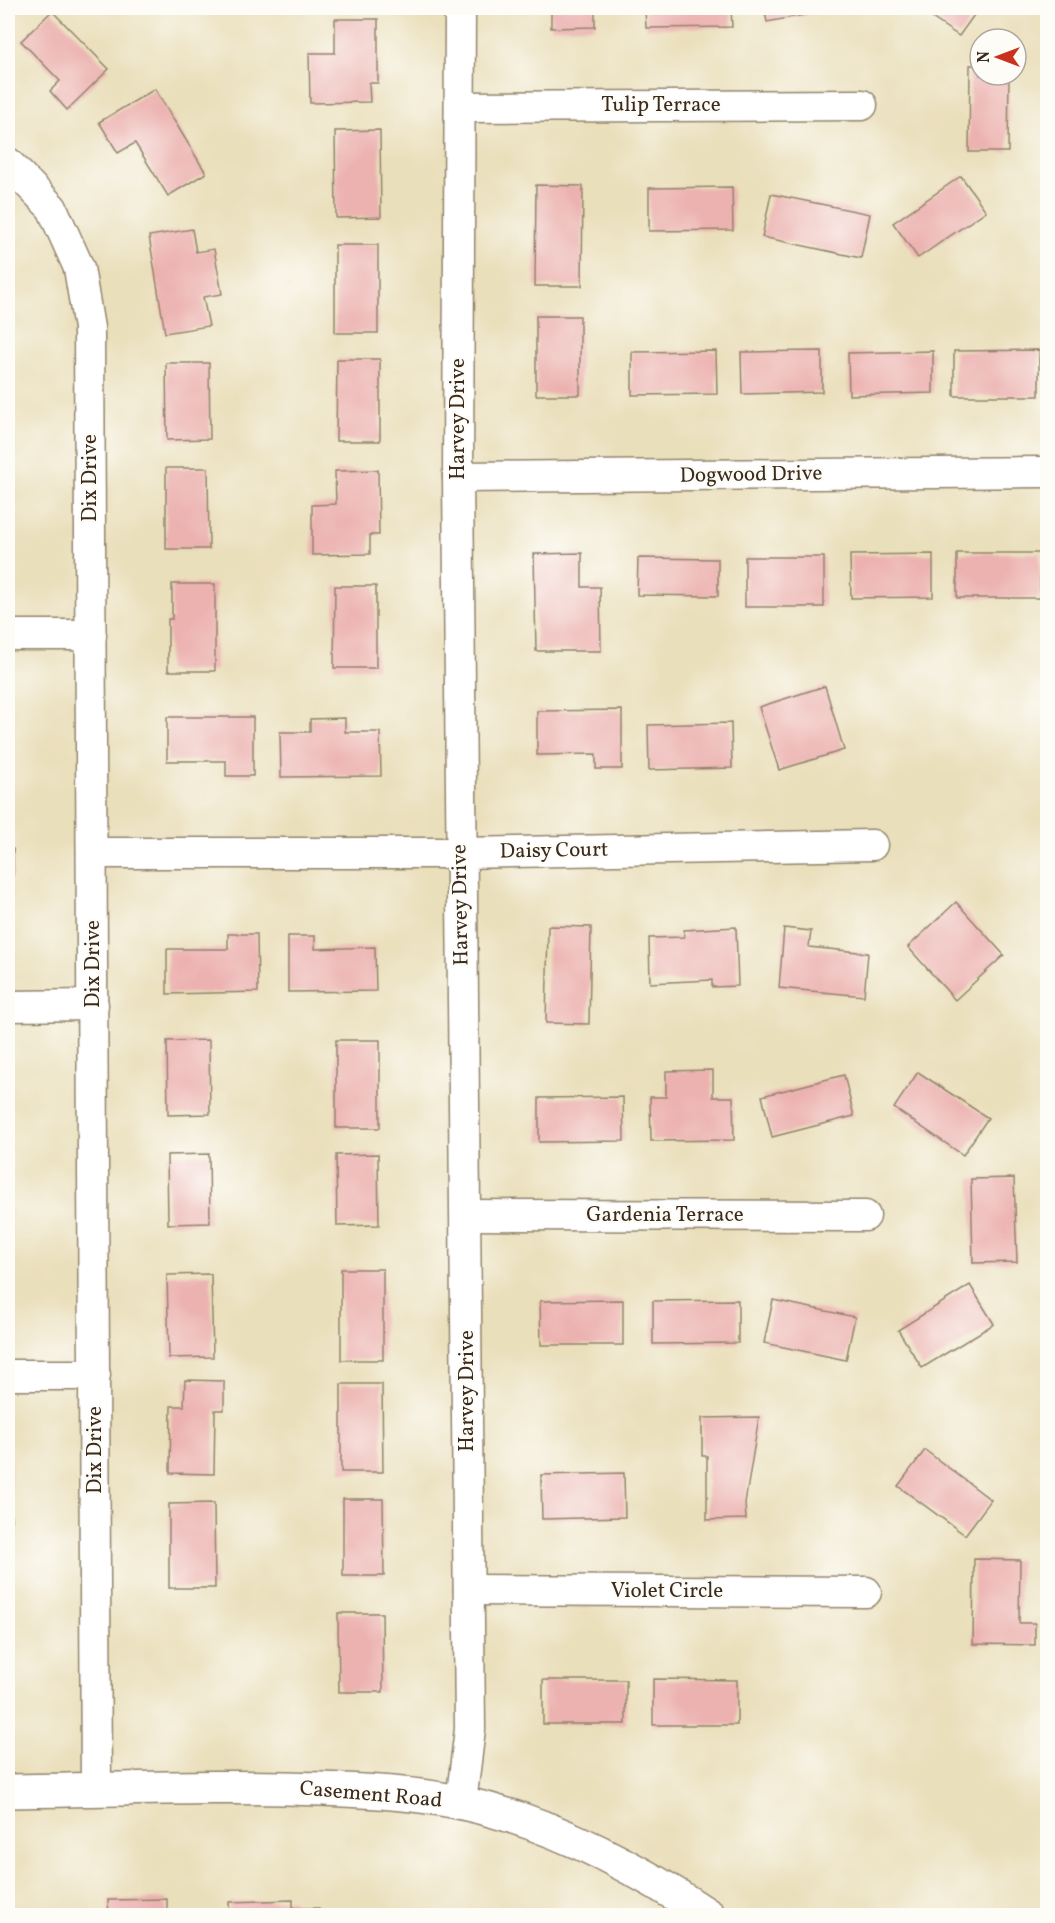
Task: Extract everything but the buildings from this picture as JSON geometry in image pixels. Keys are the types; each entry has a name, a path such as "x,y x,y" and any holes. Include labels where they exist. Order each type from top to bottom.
{"street":[{"name":"Harvey Drive","path":"460,8 458,477 460,853 466,1215 470,1732 461,1802"},
{"name":"Tulip Terrace","path":"460,107 862,105"},
{"name":"Dix Drive","path":"8,163 52,208 79,268 89,328 96,1790"},
{"name":"Dogwood Drive","path":"458,477 1045,472"},
{"path":"8,634 91,635"},
{"name":"Daisy Court","path":"92,854 460,853 872,844"},
{"path":"8,1006 93,1005"},
{"name":"Gardenia Terrace","path":"466,1215 865,1216"},
{"path":"8,1375 95,1375"},
{"name":"Violet Circle","path":"469,1590 866,1592"},
{"name":"Casement Road","path":"8,1791 253,1786 383,1792 461,1802 514,1817 625,1864 709,1916"}]}
